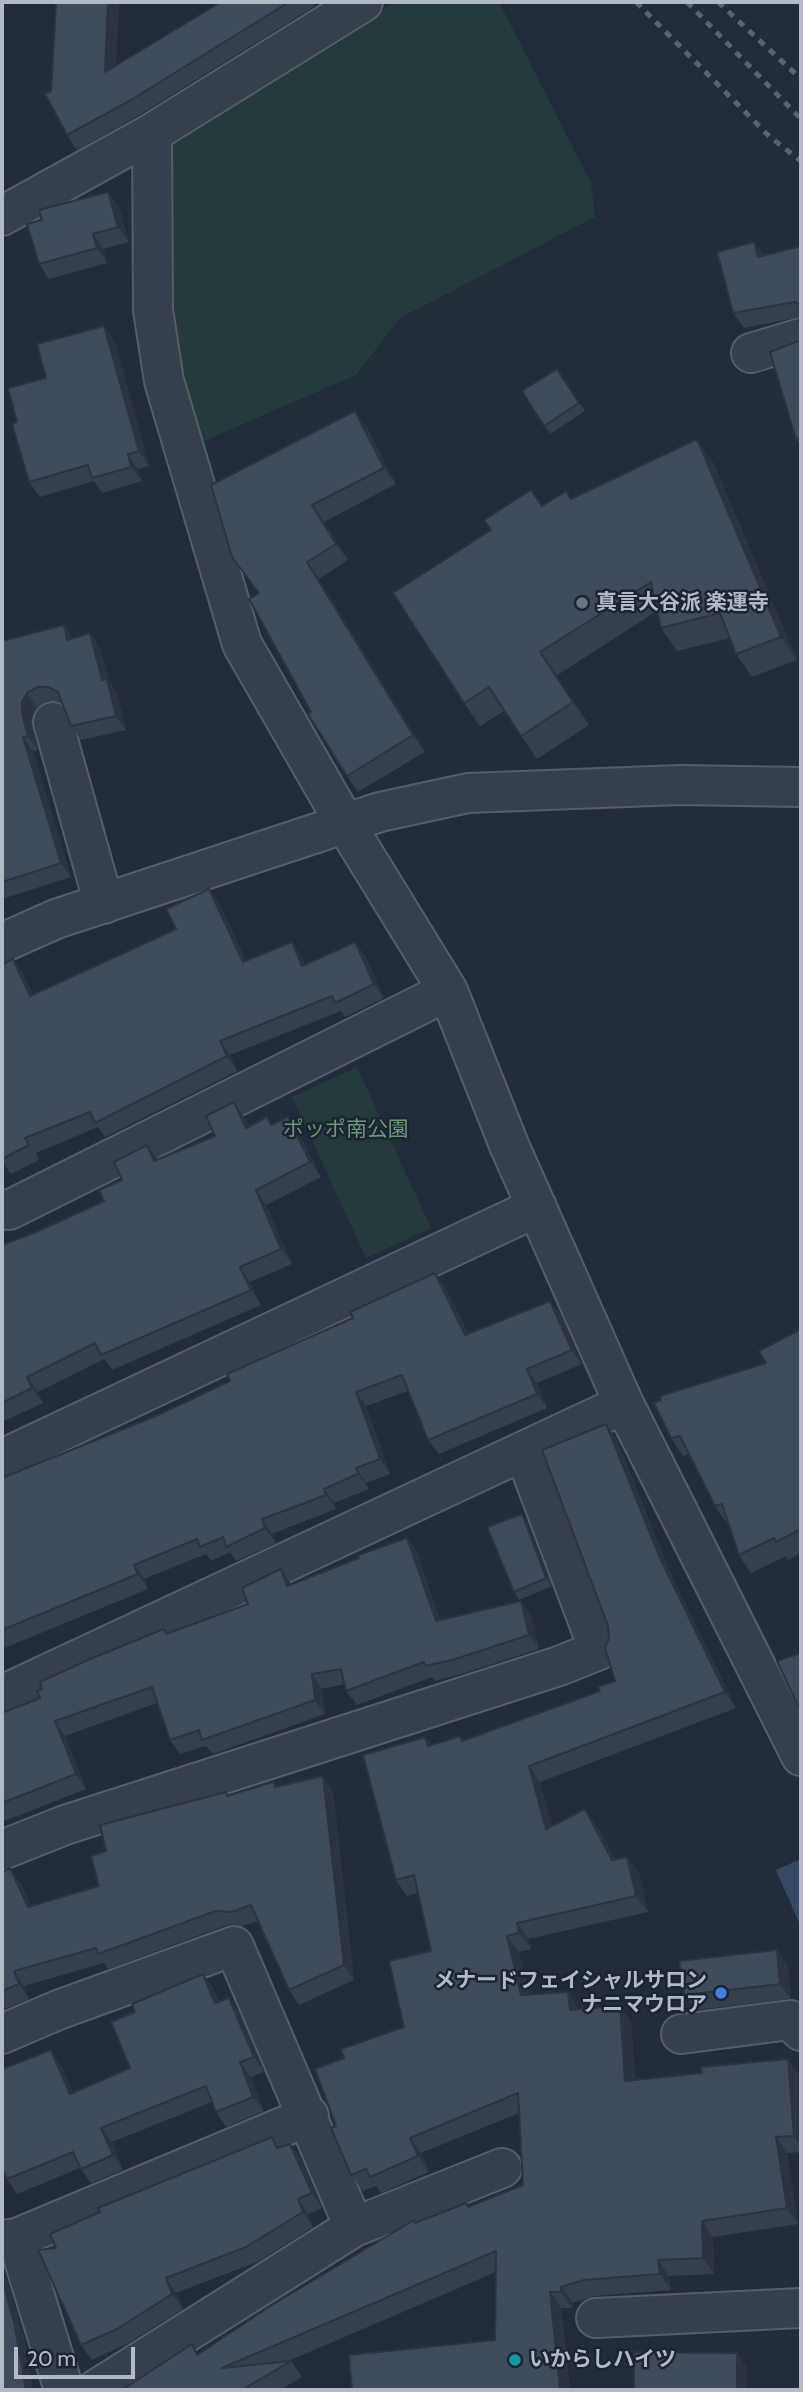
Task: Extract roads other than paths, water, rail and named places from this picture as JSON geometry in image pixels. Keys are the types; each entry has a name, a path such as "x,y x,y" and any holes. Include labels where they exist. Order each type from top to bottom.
{"street":[{"path":"2,216 152,133 363,2"},
{"path":"152,133 153,310 164,381 242,645 346,825 448,991 537,1207 624,1404 801,1756"},
{"path":"751,353 801,338"},
{"path":"53,722 104,904"},
{"path":"2,943 57,919 380,812 468,793 680,785 801,787"},
{"path":"2,1209 9,1210 22,1204 448,991"},
{"path":"2,1459 537,1207"},
{"path":"2,1695 624,1404"},
{"path":"2,1850 65,1825 559,1666 598,1650 524,1451"},
{"path":"2,2034 58,2010 234,1946 309,2116 354,2227"},
{"path":"681,2034 790,2020 801,2031"},
{"path":"64,2390 9,2239 309,2116"},
{"path":"95,2390 354,2227 502,2168"},
{"path":"596,2318 801,2308"}],"water":[{"path":"801,1859 801,1927 776,1870"}],"railway":[{"path":"636,2 770,137 801,161"},
{"path":"687,2 801,119"},
{"path":"718,2 801,79"}],"place":[{"name":"真言大谷派 楽運寺","path":"582,603"},
{"name":"メナードフェイシャルサロン ナニマウロア","path":"721,1993"},
{"name":"いからしハイツ","path":"515,2360"}],"park label":[{"name":"ポッポ南公園","path":"346,1130"}]}
